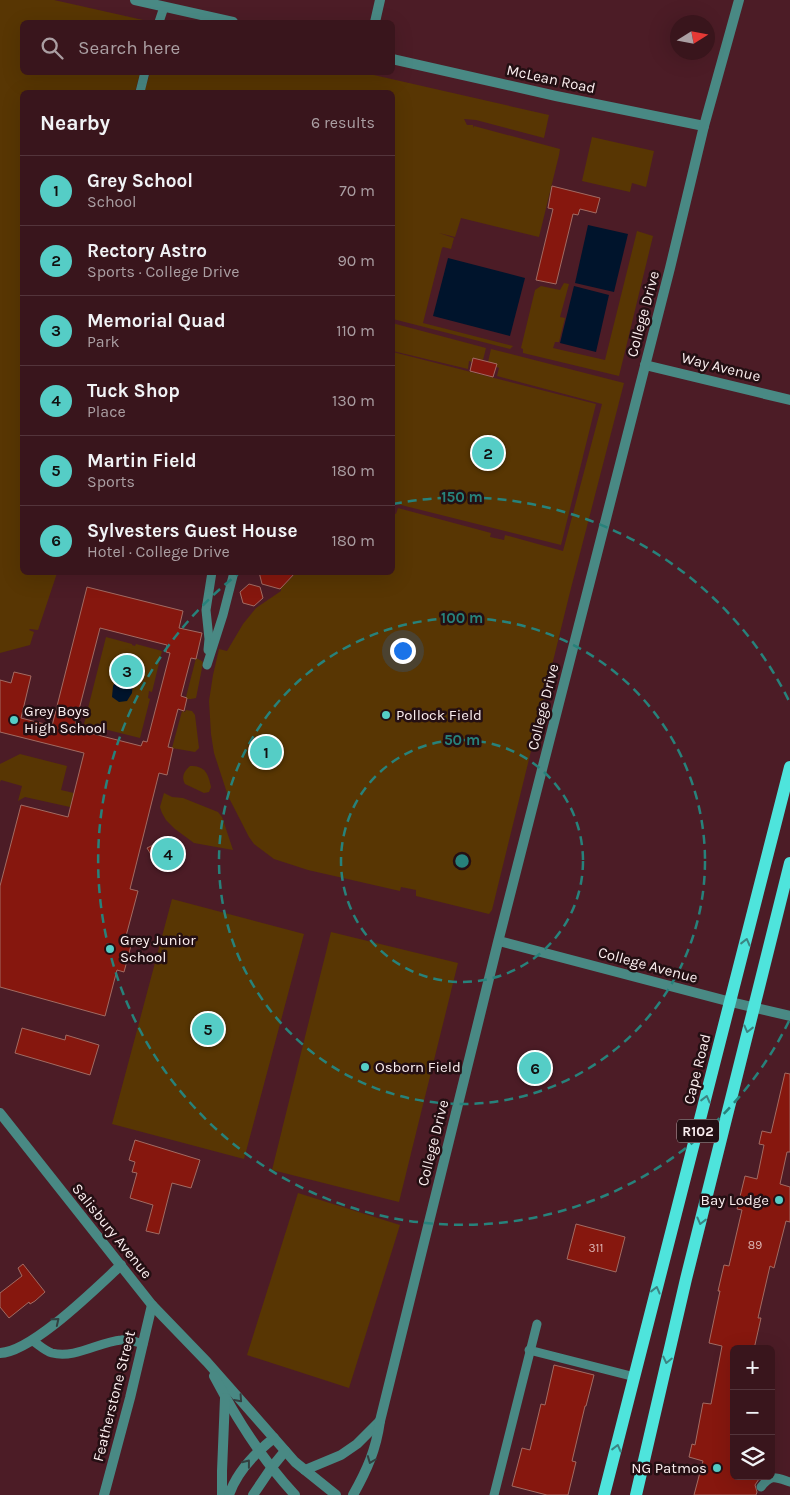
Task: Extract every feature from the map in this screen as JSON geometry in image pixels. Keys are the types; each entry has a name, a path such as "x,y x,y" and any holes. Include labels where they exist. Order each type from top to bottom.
{"main road":[{"name":"Cape Road","path":"604,1495 790,766"},
{"name":"R102","path":"636,1495 686,1279 790,863"}],"street":[{"path":"135,0 224,20"},
{"path":"375,20 380,0"},
{"name":"College Drive","path":"353,1495 366,1473 378,1439 380,1421 499,941 670,268 704,126 739,0"},
{"name":"McLean Road","path":"395,60 556,96 704,126"},
{"name":"Way Avenue","path":"645,364 790,400"},
{"name":"College Avenue","path":"499,941 790,1016"},
{"name":"Salisbury Avenue","path":"0,1113 152,1305 206,1362 285,1451 336,1495"},
{"path":"0,1353 13,1352 33,1340 85,1298 121,1265"},
{"name":"Featherstone Street","path":"104,1495 144,1344 152,1305"},
{"name":"Salisbury Avenue","path":"206,1362 259,1450 295,1495"},
{"path":"222,1495 226,1398"},
{"path":"305,1470 341,1455 357,1444 380,1421"},
{"path":"230,1495 236,1479 246,1463 274,1438"},
{"path":"252,1495 285,1451"}],"lane":[{"path":"160,20 164,7"},
{"path":"140,90 144,75"},
{"path":"212,575 206,610 209,639 207,665 233,575"},
{"path":"494,1495 537,1324"},
{"path":"33,1340 45,1350 61,1354 72,1353 120,1340 130,1340 144,1344"},
{"path":"530,1350 635,1377"},
{"path":"761,1487 768,1478 774,1477 790,1482"}],"shaded area":[{"path":"0,0 54,0 143,20 20,20 20,75 139,75 136,90 20,90 20,575 56,575 38,630 29,630 34,632 30,645 0,653"},
{"path":"149,75 374,75 549,115 544,138 476,120 464,119 467,125 473,125 473,128 474,126 560,149 559,155 539,237 461,218 455,237 439,233 454,238 451,249 442,248 423,323 513,346 510,349 395,320 395,90 145,90"},
{"path":"592,137 654,151 646,187 632,183 630,192 582,181"},
{"path":"637,231 653,236 619,376 523,353 521,348 535,290 541,286 560,290 564,283 569,284 560,317 565,318 559,342 555,342 553,348 605,360"},
{"path":"395,324 486,348 483,360 473,358 472,362 469,361 468,369 395,351"},
{"path":"491,349 624,383 570,592 492,910 489,914 416,896 416,890 401,887 400,891 308,870 274,859 254,844 228,796 214,753 209,701 219,649 227,651 243,624 256,608 281,591 281,588 294,575 395,575 395,514 398,508 491,533 490,537 504,540 505,535 563,551 602,404 497,376 499,368 488,362"},
{"path":"395,353 596,404 561,545 395,504"},
{"path":"106,637 135,646 136,644 162,651 152,692 149,691 148,698 150,699 140,738 84,724"},
{"path":"196,658 203,663 196,698 187,699 186,697"},
{"path":"186,710 192,711 195,715 199,748 195,752 172,748 182,711 185,712"},
{"path":"20,754 67,766 61,790 74,793 70,807 25,797 18,801 22,786 1,780 0,782 0,764"},
{"path":"190,766 203,769 209,778 211,787 209,792 204,793 185,784 184,774"},
{"path":"164,793 172,797 183,798 218,812 222,817 233,850 194,843 175,829 166,820 160,807"},
{"path":"172,899 304,934 244,1159 112,1124"},
{"name":"Osborn Field","path":"331,932 458,963 399,1202 272,1170"},
{"path":"298,1193 400,1225 349,1388 247,1355"}],"water":[{"path":"588,225 628,234 614,292 575,283"},
{"path":"448,258 525,278 510,336 433,316"},
{"path":"574,286 609,295 596,352 560,343"},
{"path":"125,674 133,680 132,693 127,701 119,702 112,697 113,686 119,675"}],"building":[{"path":"552,186 600,198 596,213 580,209 578,215 573,214 556,284 536,280 553,209 548,208"},
{"path":"473,358 497,364 493,377 470,371"},
{"path":"260,575 293,575 280,589 262,584"},
{"path":"249,584 260,587 263,598 254,606 243,603 240,592"},
{"path":"87,587 183,611 179,628 202,633 196,659 191,658 181,696 187,698 184,711 178,709 168,747 173,748 167,775 159,773 130,889 138,891 126,936 133,938 124,972 117,970 105,1016 0,987 0,886 21,805 68,817 84,753 0,732 0,680 11,683 14,672 31,676 21,718 52,726","holes":["100,628 167,645 166,652 170,653 147,742 143,741 141,746 74,729"]},
{"path":"165,839 179,842 182,848 179,860 168,867 156,863 147,848"},
{"path":"22,1028 65,1040 66,1035 99,1045 90,1075 15,1053"},
{"path":"785,1073 790,1074 790,1152 787,1152 780,1184 790,1187 790,1222 786,1221 774,1268 770,1266 758,1318 761,1318 755,1345 730,1345 730,1480 758,1480 755,1485 757,1492 756,1495 694,1495 703,1461 689,1457 692,1444 695,1445 703,1403 711,1404 722,1346 709,1343 720,1291 718,1291 724,1265 729,1266 742,1210 737,1209 745,1176 757,1179 764,1145 759,1144 762,1131 771,1133"},
{"path":"135,1140 200,1160 191,1188 172,1183 159,1234 146,1231 153,1205 130,1198 137,1173 132,1172 135,1162 129,1160"},
{"path":"576,1224 625,1237 616,1272 567,1259"},
{"path":"23,1264 45,1292 9,1318 0,1307 0,1293 22,1276 18,1268"},
{"path":"554,1365 594,1375 572,1461 576,1462 568,1495 547,1495 512,1486 522,1448 530,1450 541,1404 545,1405"}],"place":[{"name":"Rectory Astro","path":"488,453"},
{"name":"Memorial Quad","path":"127,671"},
{"name":"Pollock Field","path":"386,715"},
{"name":"Grey Boys High School","path":"14,720"},
{"name":"Grey School","path":"266,752"},
{"name":"Tuck Shop","path":"168,854"},
{"name":"Grey Junior School","path":"110,949"},
{"name":"Martin Field","path":"208,1029"},
{"name":"Osborn Field","path":"365,1067"},
{"name":"Sylvesters Guest House","path":"535,1068"},
{"name":"Bay Lodge","path":"779,1200"},
{"name":"NG Patmos","path":"717,1468"}]}
